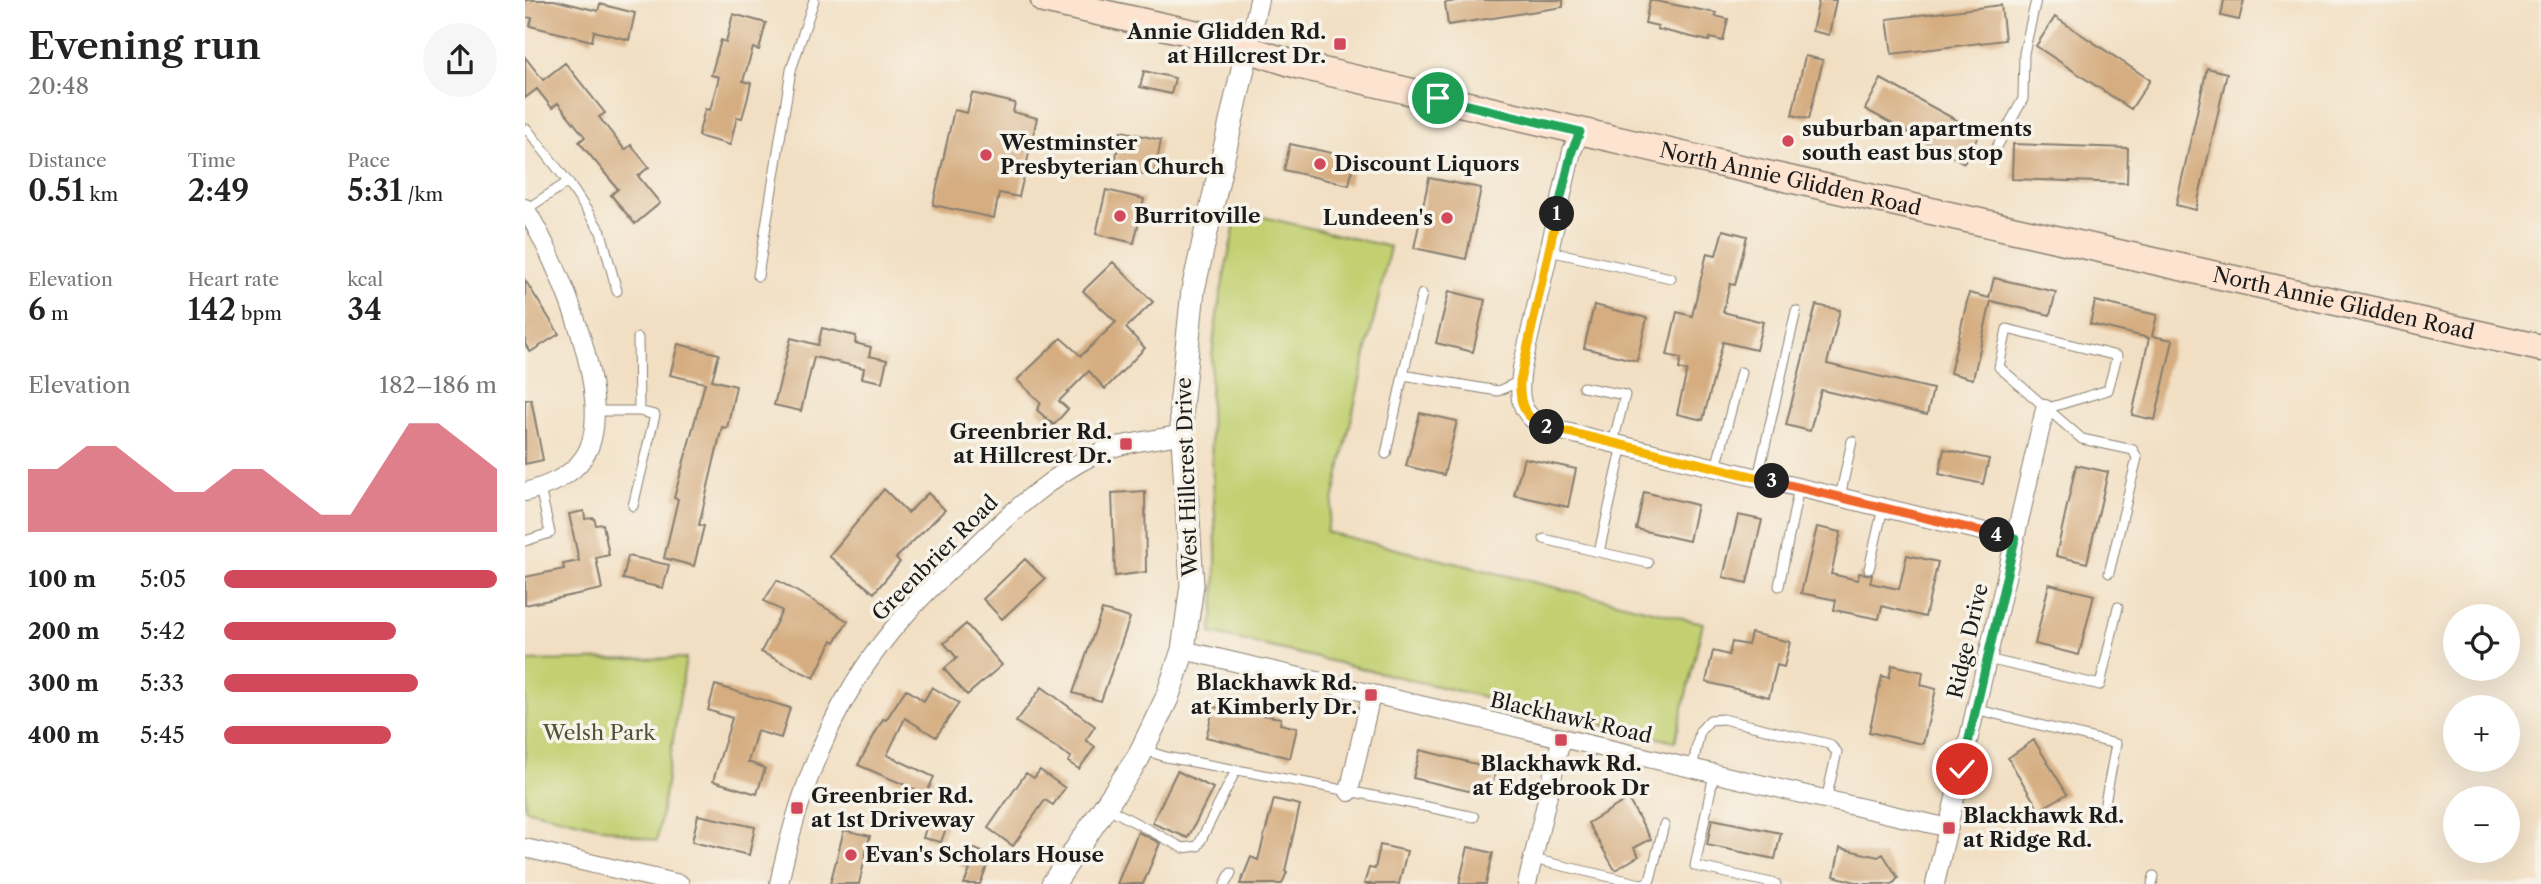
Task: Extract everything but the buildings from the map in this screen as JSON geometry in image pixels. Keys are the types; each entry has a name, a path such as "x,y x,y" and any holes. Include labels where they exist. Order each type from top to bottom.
{"main road":[{"name":"North Annie Glidden Road","path":"1044,0 1207,36 1247,51 1580,132 2541,348"}],"street":[{"name":"West Hillcrest Drive","path":"1053,884 1143,749 1167,698 1183,650 1192,585 1181,434 1182,380 1192,290 1259,0"},
{"path":"1580,132 1572,151 1520,381 1522,408 1527,416 1545,427 2015,539"},
{"path":"526,210 556,270 575,320 596,411 593,439 583,458 560,479 533,490"},
{"name":"Ridge Drive","path":"1935,884 2045,410"},
{"name":"Greenbrier Road","path":"779,884 797,808 819,750 864,668 906,613 1001,522 1075,466 1108,449 1181,434"},
{"name":"Blackhawk Road","path":"1183,650 1561,740 1949,828"},
{"path":"1349,792 1371,695"},
{"path":"1527,884 1561,740"},
{"path":"525,848 680,884"}],"lane":[{"path":"758,276 791,70 814,0"},
{"path":"1994,152 2022,99 2024,53 2036,0"},
{"path":"527,129 568,182 601,232 617,291"},
{"path":"526,210 568,182"},
{"path":"1549,251 1671,278"},
{"path":"1386,454 1422,294"},
{"path":"1758,477 1796,311"},
{"path":"2045,410 2108,390 2117,356 2007,329 1999,367 2045,410 2082,439 2133,450 2137,458 2109,573"},
{"path":"638,338 639,411"},
{"path":"1716,468 1741,372"},
{"path":"1403,375 1498,391 1520,381"},
{"path":"1583,387 1625,395 1599,552"},
{"path":"596,411 639,411 655,415 633,506"},
{"path":"1840,497 1853,441"},
{"path":"1779,586 1799,487"},
{"path":"525,541 550,533 533,490"},
{"path":"1869,569 1883,508"},
{"path":"1543,540 1648,563"},
{"path":"1987,659 2100,685 2118,607"},
{"path":"1975,709 2116,744 2102,819"},
{"path":"1692,769 1700,731 1710,720 1737,722 1829,744 1837,752 1826,800"},
{"path":"1143,749 1167,757 1369,794 1474,817"},
{"path":"1106,807 1183,848 1198,846 1236,770"},
{"path":"1714,774 1695,866 1776,884"},
{"path":"1533,859 1642,884 1650,880 1664,825"},
{"path":"1225,884 1231,873"}],"green space":[{"path":"1238,211 1390,247 1326,532 1703,623 1675,742 1211,633 1216,575 1210,400 1212,352"},
{"name":"Welsh Park","path":"686,658 657,841 525,809 525,661"}],"place":[{"name":"Annie Glidden Rd. at Hillcrest Dr.","path":"1340,44"},
{"name":"suburban apartments south east bus stop","path":"1788,141"},
{"name":"Westminster Presbyterian Church","path":"986,155"},
{"name":"Discount Liquors","path":"1320,164"},
{"name":"Burritoville","path":"1120,216"},
{"name":"Lundeen's","path":"1447,218"},
{"name":"Greenbrier Rd. at Hillcrest Dr.","path":"1126,444"},
{"name":"Blackhawk Rd. at Kimberly Dr.","path":"1371,695"},
{"name":"Blackhawk Rd. at Edgebrook Dr","path":"1561,740"},
{"name":"Greenbrier Rd. at 1st Driveway","path":"797,808"},
{"name":"Blackhawk Rd. at Ridge Rd.","path":"1949,828"},
{"name":"Evan's Scholars House","path":"851,855"}],"route":[{"path":"1438,98 1580,132 1572,151 1522,368 1519,392 1522,408 1527,416 1545,427 2015,539 1962,769"}]}
